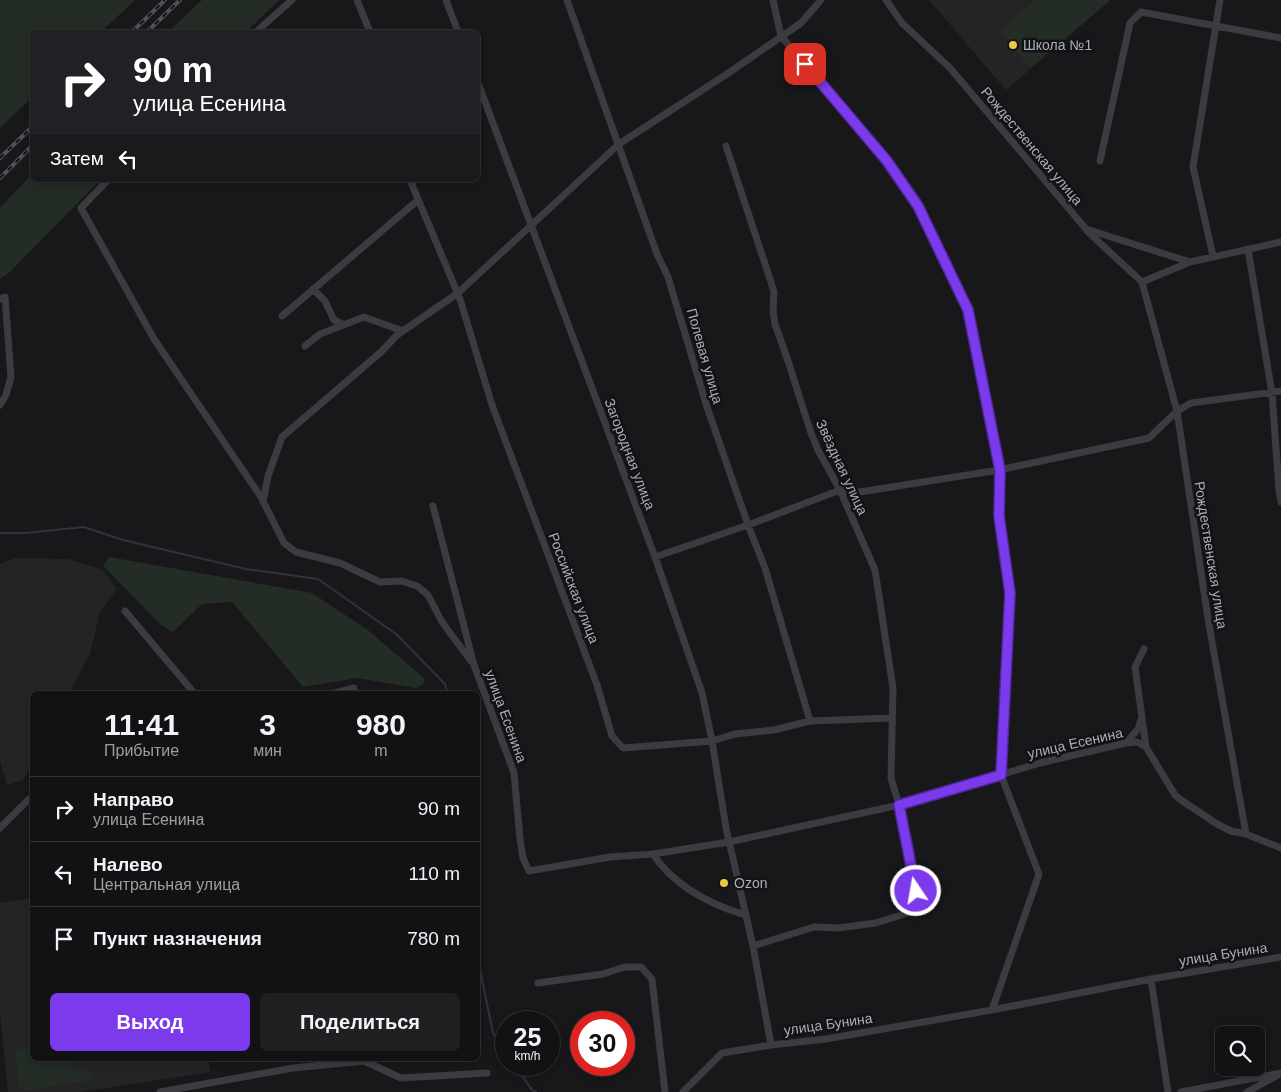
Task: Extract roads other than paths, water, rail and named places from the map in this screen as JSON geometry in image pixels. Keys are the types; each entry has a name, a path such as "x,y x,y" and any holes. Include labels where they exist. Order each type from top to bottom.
{"street":[{"path":"258,30 292,0"},
{"path":"357,0 369,30"},
{"path":"446,0 457,30"},
{"name":"Полевая улица","path":"567,0 657,254 668,277 707,406 748,525 765,568 810,722"},
{"path":"773,0 782,36 887,161 918,206 968,310 1000,470 999,516 1010,593 1001,775 1039,874 992,1010"},
{"path":"263,502 268,476 282,436 360,371 403,331 458,294 618,144 782,36 801,22 821,0"},
{"name":"Рождественская улица","path":"886,0 902,23 950,68 1086,229 1142,282 1177,411 1208,619 1246,834"},
{"path":"1213,256 1193,167 1220,0"},
{"path":"1100,162 1130,23 1141,12 1281,38"},
{"name":"Загородная улица","path":"480,88 656,557 702,693 730,842"},
{"name":"Звёздная улица","path":"726,146 774,292 773,311 775,324 804,415 818,450 840,490 875,570 893,688 891,778 899,805"},
{"path":"106,182 80,208 154,339 263,502 284,543 296,552 340,563 380,582 402,581 417,586 428,595 442,622 474,665"},
{"name":"Российская улица","path":"411,182 458,294 492,405 597,685 612,736 623,748 712,742 735,734 774,730 810,722 892,718"},
{"path":"282,316 418,200"},
{"path":"1086,229 1190,262"},
{"path":"1142,282 1190,262 1281,242"},
{"path":"1248,249 1272,393 1281,502"},
{"path":"313,289 324,301 334,320 344,325"},
{"path":"0,299 5,297 12,377 0,406"},
{"path":"305,346 320,334 364,317 403,331"},
{"path":"656,557 840,490 860,492 1000,470 1149,438 1177,411 1191,403 1281,391"},
{"name":"улица Есенина","path":"433,506 474,665 514,773 520,839 523,858 529,872 610,857 653,854 730,842 899,805 1040,764 1126,743 1137,742 1146,747"},
{"path":"125,611 192,691"},
{"path":"1144,649 1135,667 1146,747 1175,795 1217,824 1231,831 1246,834 1281,848"},
{"path":"342,691 354,688"},
{"path":"1126,743 1138,729 1142,717"},
{"path":"0,828 30,799"},
{"path":"754,946 814,928 838,928 876,923 920,909 899,805"},
{"path":"730,842 754,946 771,1045"},
{"path":"653,854 663,869 689,890 728,910 746,915"},
{"name":"улица Бунина","path":"683,1092 722,1053 826,1039 1281,957"},
{"path":"538,983 604,974 625,967 641,967 652,979 665,1092"},
{"path":"1151,979 1168,1092"},
{"path":"160,1092 293,1068 364,1061 401,1078 487,1073"},
{"path":"1181,1092 1211,1089 1281,1073"},
{"path":"1247,1092 1281,1073"}],"waterway":[{"path":"0,533 25,533 84,527 123,540 246,569 318,579 396,634 445,684 447,691"},
{"path":"480,970 495,1036"},
{"path":"522,1076 532,1090 536,1092"}],"railway":[{"path":"134,30 165,0"},
{"path":"149,30 180,0"},
{"path":"0,158 30,129"},
{"path":"0,178 30,148"}],"place":[{"name":"Школа №1","path":"1013,45"},
{"name":"Ozon","path":"724,883"}]}
